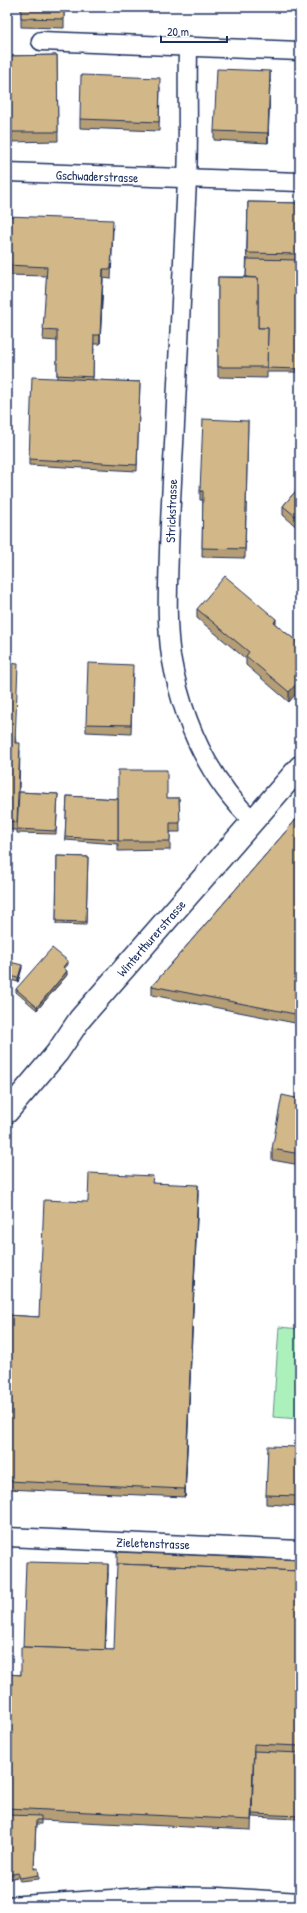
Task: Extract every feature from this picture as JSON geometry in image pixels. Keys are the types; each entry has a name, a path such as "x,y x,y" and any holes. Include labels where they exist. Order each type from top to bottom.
{"main road":[{"name":"Winterthurerstrasse","path":"7,1112 57,1053 80,1019 300,767"}],"street":[{"path":"41,41 188,48 300,51"},
{"path":"187,178 188,48"},
{"name":"Gschwaderstrasse","path":"7,172 300,182"},
{"name":"Strickstrasse","path":"187,178 175,396 168,579 168,631 176,681 192,732 220,784 253,821"},
{"name":"Zieletenstrasse","path":"7,1537 300,1550"},
{"path":"7,1906 105,1903 157,1896 256,1902 300,1902"}],"green space":[{"path":"279,1327 300,1329 300,1419 273,1417"}],"building":[{"path":"21,7 64,7 64,19 21,18"},
{"path":"57,55 58,132 9,132 7,56"},
{"path":"217,69 270,71 268,133 214,131"},
{"path":"81,75 160,78 159,122 80,119"},
{"path":"248,202 300,203 300,254 247,253"},
{"path":"7,216 113,220 111,269 103,269 100,335 94,335 93,377 57,375 57,331 43,330 47,267 7,265"},
{"path":"247,259 300,260 300,369 267,368 268,328 258,328 258,278 246,277"},
{"path":"218,277 258,278 258,328 268,328 267,367 218,367"},
{"path":"32,377 140,382 137,465 29,459"},
{"path":"203,419 248,421 245,549 202,548 203,491 200,491"},
{"path":"300,486 300,520 283,506"},
{"path":"225,576 276,619 274,623 300,644 300,680 289,692 246,656 249,652 197,609"},
{"path":"7,663 18,664 15,743 20,743 17,822 7,821"},
{"path":"88,663 133,665 131,725 86,724"},
{"path":"118,770 167,770 167,798 179,798 180,823 170,823 170,841 118,841"},
{"path":"19,792 58,794 56,831 17,829"},
{"path":"67,796 118,799 118,840 65,837"},
{"path":"300,815 300,1015 152,986"},
{"path":"57,856 88,857 86,922 56,921"},
{"path":"52,948 68,961 63,967 67,971 37,1007 16,989"},
{"path":"10,962 22,965 18,978 7,975"},
{"path":"282,1095 300,1099 300,1154 272,1149"},
{"path":"89,1173 153,1176 152,1183 198,1185 185,1489 7,1481 7,1315 39,1317 44,1200 88,1202"},
{"path":"268,1446 300,1447 299,1496 266,1495"},
{"path":"117,1552 300,1560 300,1571 117,1564"},
{"path":"26,1562 108,1564 105,1650 23,1647"},
{"path":"117,1564 300,1571 300,1746 254,1744 251,1820 7,1808 7,1674 21,1675 21,1647 114,1650"},
{"path":"254,1751 300,1753 300,1816 252,1814"},
{"path":"7,1815 41,1816 41,1820 36,1820 34,1869 38,1868 39,1875 20,1878 18,1873 7,1875"}]}
